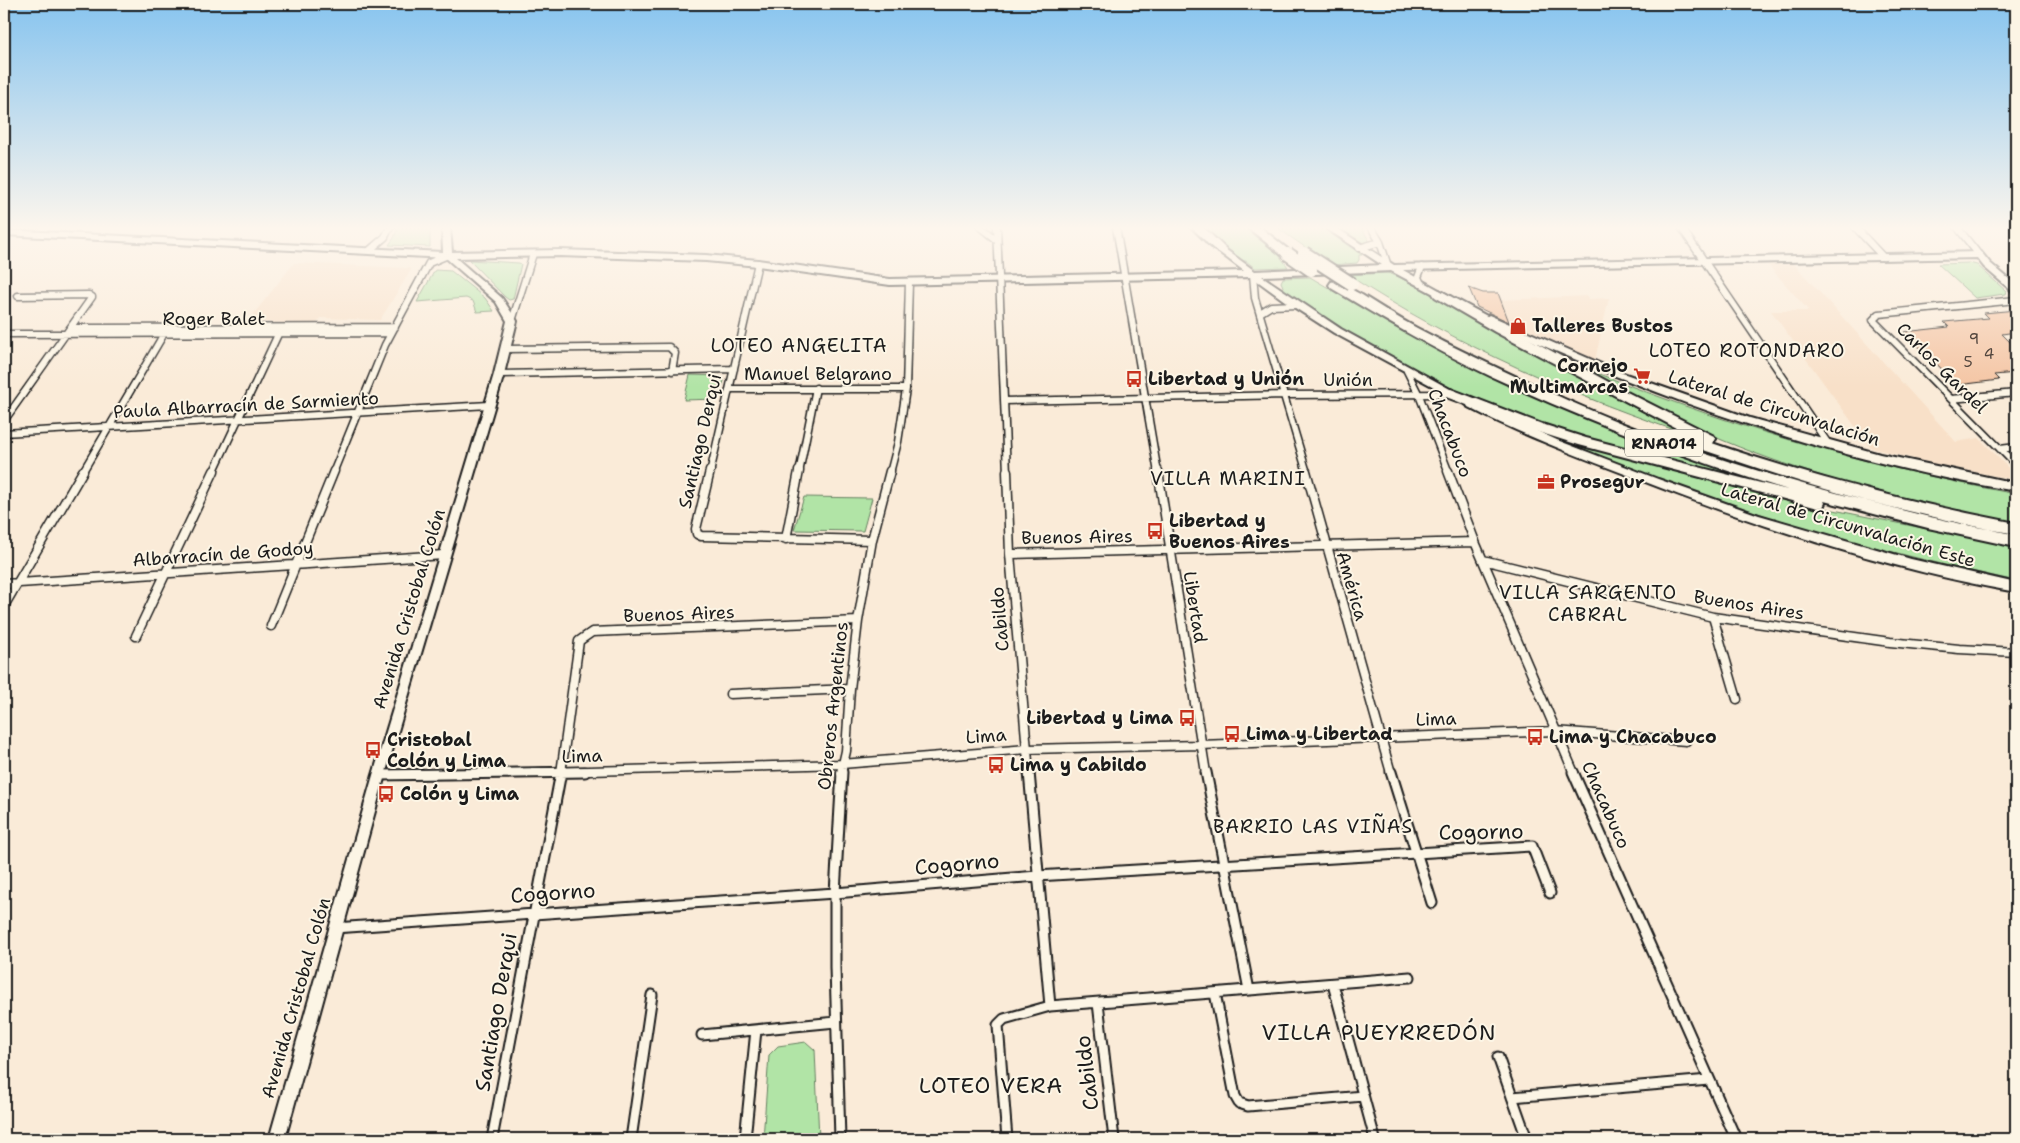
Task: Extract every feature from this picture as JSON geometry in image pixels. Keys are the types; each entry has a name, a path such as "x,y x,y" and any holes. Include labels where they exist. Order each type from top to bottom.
{"highway":[{"name":"RNA014","path":"1328,280 1402,325 1470,360 1546,396 1645,436 1810,491 1911,518 2016,541"},
{"name":"RNA014","path":"1346,280 1453,341 1580,400 1693,442 1822,483 1941,514 2016,529"},
{"path":"1439,294 1508,334 1686,428 1822,483"},
{"path":"1451,394 1558,434 1640,458 1843,509 1996,537"}],"main road":[{"path":"477,280 499,300 512,321"},
{"path":"875,280 909,282 959,280"},
{"name":"Lateral de Circunvalación Este","path":"1262,280 1296,305 1407,371 1488,414 1528,431 1712,504 1859,549 2016,588"},
{"path":"1276,280 1275,284 1280,294"},
{"name":"Lateral de Circunvalación","path":"1414,280 1439,294 1604,370 1711,409 1829,445 1951,474 2016,487"},
{"path":"2005,280 2016,290"},
{"name":"Avenida Cristobal Colón","path":"277,1139 335,928 499,374 512,321"}],"street":[{"path":"271,626 385,345 420,280"},
{"path":"512,321 525,280"},
{"name":"Santiago Derqui","path":"754,280 696,529 697,534 701,536 786,539"},
{"name":"Cabildo","path":"999,280 1010,554 1050,1006"},
{"name":"Libertad","path":"1124,280 1146,398 1201,745 1249,990"},
{"name":"América","path":"1253,280 1253,286 1260,312 1285,395 1380,737 1432,903"},
{"path":"1717,280 1829,445"},
{"name":"Obreros Argentinos","path":"840,1139 836,1022 835,893 842,764 846,751 850,689 858,621 872,540 898,442 906,389 909,282"},
{"path":"4,421 92,297 89,295 18,296"},
{"name":"Carlos Gardel","path":"2016,300 1879,314 1873,320 2016,465"},
{"path":"1260,312 1271,306 1296,305"},
{"name":"Roger Balet","path":"4,334 393,330"},
{"path":"4,606 166,331"},
{"path":"136,636 280,331"},
{"path":"506,349 669,347 675,353 672,371"},
{"path":"499,374 734,369"},
{"name":"Chacabuco","path":"1407,371 1419,395 1475,542 1555,731 1736,1139"},
{"path":"816,388 786,539 872,540"},
{"name":"Manuel Belgrano","path":"730,389 906,389"},
{"path":"1951,399 2016,393"},
{"name":"Unión","path":"1005,401 1285,395 1451,394"},
{"name":"Paula Albarracín de Sarmiento","path":"4,433 489,405"},
{"path":"2000,449 2016,447"},
{"name":"Buenos Aires","path":"1010,554 1475,542"},
{"name":"Albarracín de Godoy","path":"4,584 444,555"},
{"name":"Buenos Aires","path":"1483,560 1713,617 1890,642 1959,649 2016,652"},
{"path":"1713,617 1738,699"},
{"name":"Buenos Aires","path":"592,632 858,621"},
{"name":"Santiago Derqui","path":"492,1139 533,913 561,773 579,642 584,636 592,632"},
{"path":"730,694 850,689"},
{"name":"Lima","path":"379,775 561,773 842,764 1028,750 1555,731 1686,742"},
{"name":"Cogorno","path":"335,928 835,893 1037,876 1532,846 1550,893"},
{"path":"1007,1139 998,1025 1004,1019 1050,1006 1410,977"},
{"path":"1334,984 1375,1139"},
{"path":"1215,993 1235,1096 1239,1103 1248,1106 1363,1096"},
{"path":"631,1139 652,995"},
{"name":"Cabildo","path":"1098,1003 1114,1139"},
{"path":"702,1035 836,1022"},
{"path":"745,1139 756,1030"},
{"path":"1498,1057 1527,1139"},
{"path":"1512,1096 1709,1080"}],"shaded area":[{"path":"280,280 405,280 380,320 321,318 316,324 248,321"},
{"path":"1782,280 1809,280 1956,442 1979,438 2016,476 2016,480 1935,464 1871,448 1771,311 1809,311"},
{"path":"1588,296 1589,299 1609,298 1595,360 1510,323 1501,300"}],"green space":[{"path":"429,280 463,280 485,298 494,311 477,312 473,301 466,298 417,302"},
{"path":"489,280 517,280 513,299 509,300"},
{"path":"1282,280 1316,280 1441,351 1562,408 1682,455 1846,507 1556,432 1456,391 1420,373 1335,325 1282,289 1284,289"},
{"path":"1357,280 1405,280 1698,438 1607,406 1518,368 1474,347"},
{"path":"1956,280 1994,280 2006,291 2005,294 1975,298"},
{"path":"1564,359 1674,402 1787,439 1901,469 2016,494 2016,523 1867,489 1830,479 1758,454 1682,422"},
{"path":"690,375 720,376 724,381 717,399 684,400"},
{"path":"1535,430 1814,506 2016,547 2016,581 1872,547 1765,516 1656,478"},
{"path":"804,497 872,498 863,531 794,530"},
{"path":"806,1042 815,1050 819,1139 763,1139 769,1055 778,1046"}],"building":[{"path":"1469,288 1483,293 1498,293 1509,322 1477,307"},
{"path":"2016,310 2016,332 2002,334 2016,348 2016,373 1994,375 1999,380 1958,385 1904,332 1949,327 1944,322 1989,318 1984,313"}],"place":[{"name":"Talleres Bustos","path":"1518,326"},
{"name":"Cornejo Multimarcas","path":"1642,376"},
{"name":"Libertad y Unión","path":"1134,379"},
{"name":"Prosegur","path":"1546,482"},
{"name":"Libertad y Buenos Aires","path":"1155,531"},
{"name":"Libertad y Lima","path":"1187,718"},
{"name":"Lima y Libertad","path":"1232,734"},
{"name":"Lima y Chacabuco","path":"1535,737"},
{"name":"Cristobal Colón y Lima","path":"373,750"},
{"name":"Lima y Cabildo","path":"996,765"},
{"name":"Colón y Lima","path":"386,794"}],"district":[{"name":"LOTEO ANGELITA","path":"799,345"},
{"name":"LOTEO ROTONDARO","path":"1747,350"},
{"name":"VILLA MARINI","path":"1228,478"},
{"name":"VILLA SARGENTO CABRAL","path":"1588,603"},
{"name":"BARRIO LAS VIÑAS","path":"1313,826"},
{"name":"VILLA PUEYRREDÓN","path":"1379,1032"},
{"name":"LOTEO VERA","path":"991,1085"}]}
